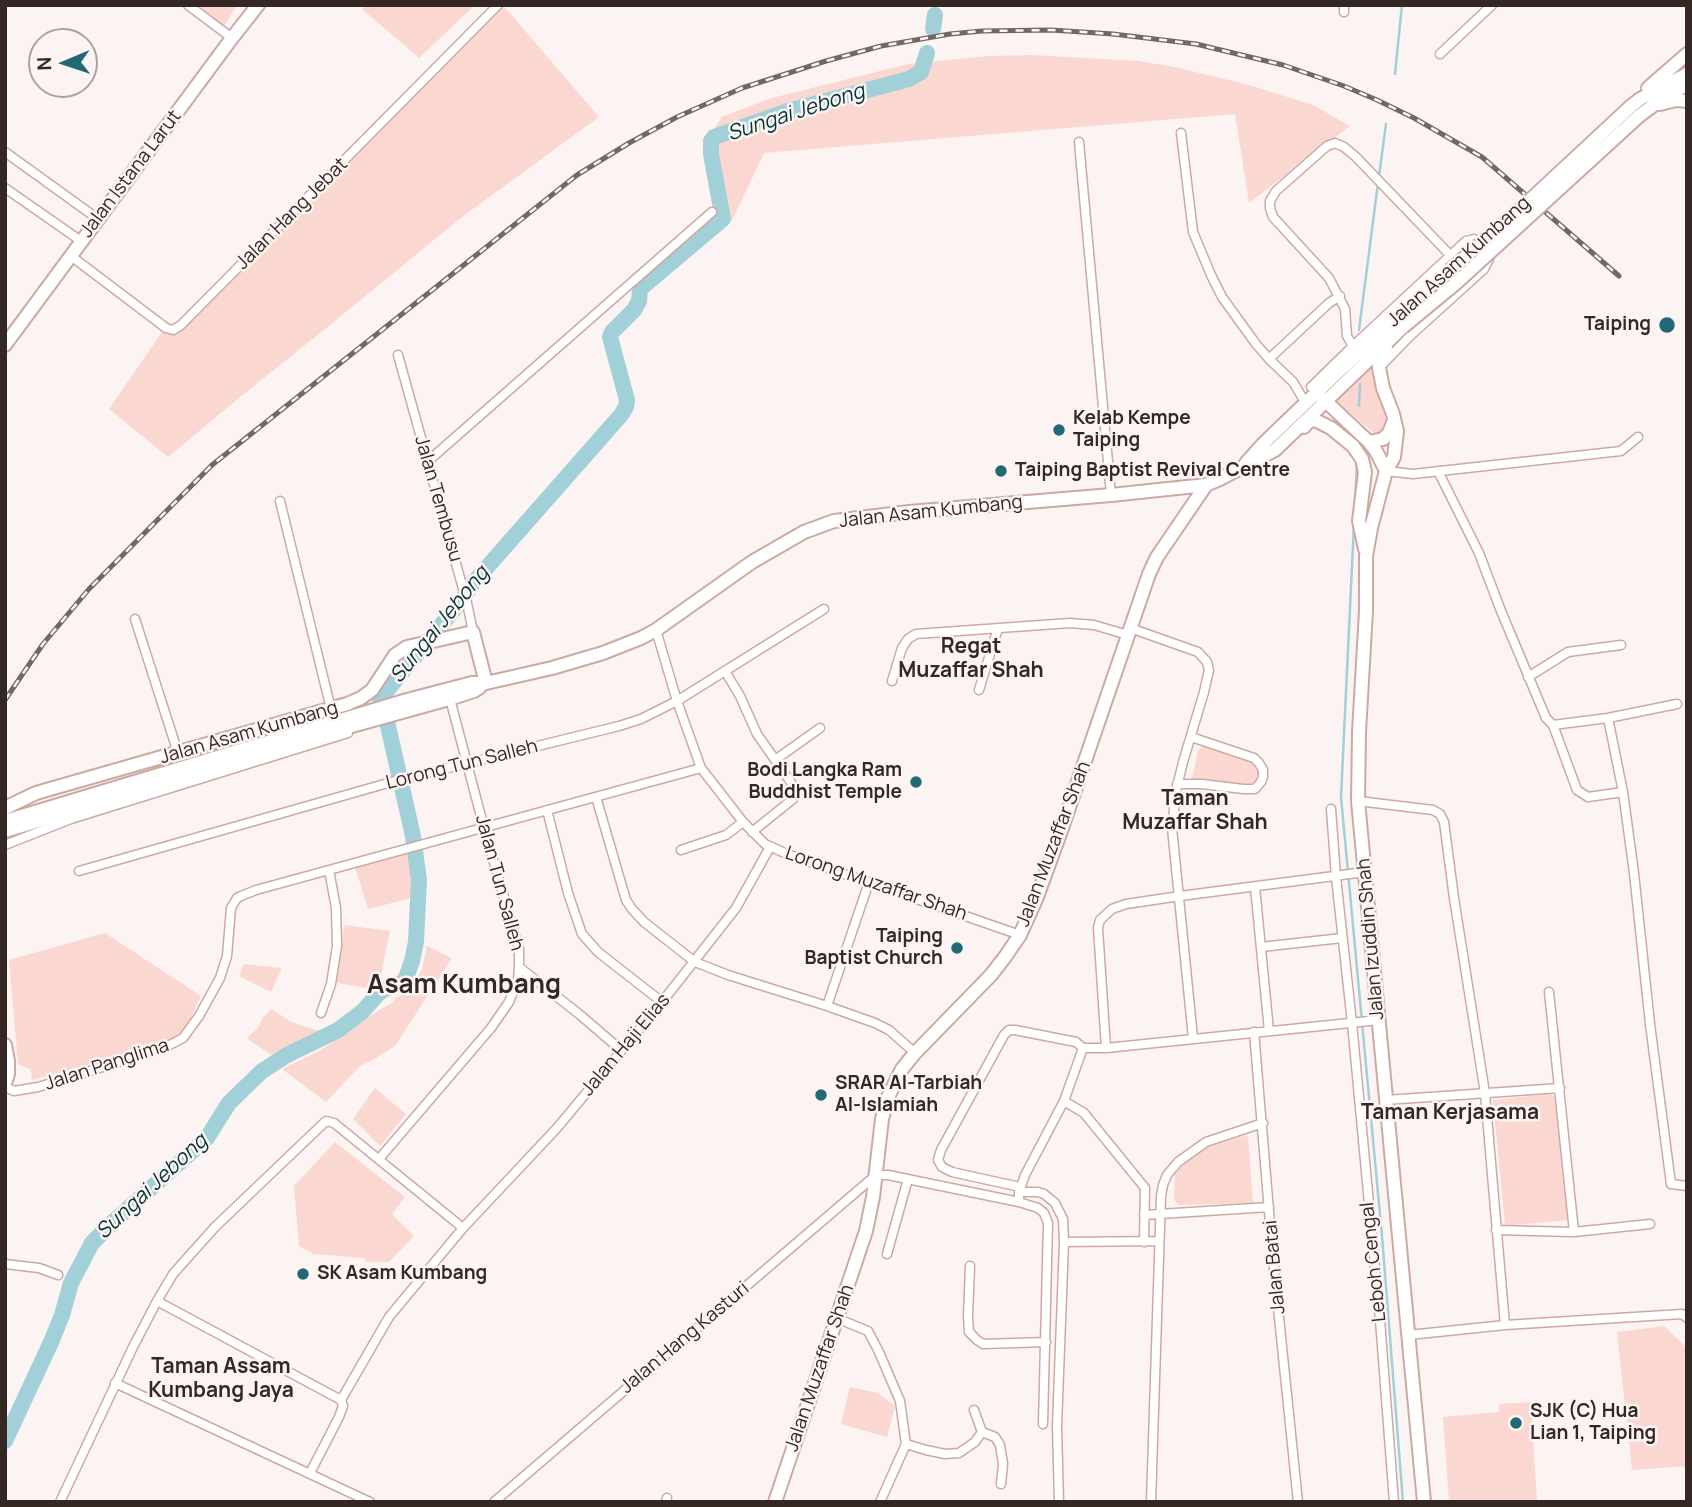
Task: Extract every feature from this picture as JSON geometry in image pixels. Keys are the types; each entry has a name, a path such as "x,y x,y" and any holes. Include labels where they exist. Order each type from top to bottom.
{"main road":[{"name":"Jalan Istana Larut","path":"5,345 258,5"},
{"path":"1687,54 1644,92 1639,107 1676,100 1687,101"},
{"name":"Jalan Asam Kumbang","path":"1374,346 1450,263 1514,214 1639,107 1687,74"},
{"name":"Jalan Asam Kumbang","path":"1243,466 1263,444 1315,399 1354,358 1390,340 1455,284 1639,107 1687,85"},
{"path":"1379,368 1379,361 1390,340"},
{"name":"Jalan Izuddin Shah","path":"1379,368 1397,431 1394,457 1387,471 1366,556 1358,801 1349,875 1364,1022 1386,1100 1424,1502"},
{"path":"1315,399 1368,442 1387,471"},
{"name":"Jalan Asam Kumbang","path":"5,821 322,729 369,718 448,694 472,683 486,683 552,668 603,653 656,630 752,562 804,532 834,521 1206,485 1275,450 1315,399"},
{"path":"1368,442 1383,439 1389,433 1394,419"},
{"path":"1290,434 1295,434 1314,420 1331,428 1357,451 1365,472 1359,521 1366,556"},
{"name":"Jalan Muzaffar Shah","path":"775,1502 866,1231 882,1119 888,1097 902,1069 915,1053 990,975 1020,935 1061,831 1149,574 1157,557 1206,485"},
{"name":"Jalan Asam Kumbang","path":"5,808 36,793 346,704 372,690 395,655 407,648 473,632"},
{"name":"Jalan Tembusu","path":"473,632 486,683"},
{"name":"Jalan Asam Kumbang","path":"5,831 322,729"},
{"name":"Jalan Panglima","path":"5,1045 8,1074 5,1085"}],"street":[{"path":"188,5 232,38"},
{"name":"Jalan Hang Jebat","path":"71,256 166,328 173,330 181,326 498,5"},
{"path":"1440,54 1492,5"},
{"path":"1181,133 1193,232 1222,297 1269,359 1315,399"},
{"path":"1079,142 1111,495"},
{"path":"1354,358 1340,296 1329,278 1273,217 1270,201 1276,191 1327,146 1335,143 1344,147 1366,168 1450,263"},
{"path":"5,152 98,219"},
{"path":"5,188 81,241"},
{"path":"427,463 712,212"},
{"path":"1315,399 1450,263 1466,241 1474,239 1484,245 1489,259 1484,269 1379,368"},
{"path":"1269,359 1340,296"},
{"name":"Jalan Tembusu","path":"398,355 463,587 473,632"},
{"path":"1293,382 1302,397 1315,399"},
{"path":"1387,471 1413,474 1621,451 1638,437"},
{"path":"1438,471 1479,553 1528,677 1546,718 1553,725 1577,790 1588,797 1623,792"},
{"path":"280,501 331,709"},
{"name":"Lorong Tun Salleh","path":"79,871 409,777 641,719 677,701 824,609"},
{"path":"135,618 178,753"},
{"path":"892,681 902,648 908,639 916,634 1070,623 1129,632 1198,652 1207,662 1209,670 1204,692 1177,784 1172,828 1193,1038"},
{"path":"979,690 999,628"},
{"name":"Lorong Muzaffar Shah","path":"656,630 701,768 752,832 770,847 1020,935"},
{"path":"1528,677 1568,652 1621,645"},
{"path":"725,671 757,734 796,792 793,799 752,832"},
{"name":"Jalan Tun Salleh","path":"379,1159 491,1028 509,1002 518,979 519,949 448,694"},
{"path":"1553,725 1608,718 1676,704"},
{"name":"Jalan Asam Kumbang","path":"5,845 71,819 345,734 369,718"},
{"path":"1608,718 1623,792 1634,873 1671,1184 1687,1186"},
{"path":"775,760 820,728"},
{"path":"1177,784 1255,789 1263,777 1263,770 1254,758 1191,737"},
{"path":"321,1013 331,984 337,946 336,908 329,870 701,768"},
{"path":"596,797 626,900 638,916 695,962 875,1023 888,1030 915,1053"},
{"path":"1358,801 1433,810 1440,814 1444,822 1485,1093 1505,1325"},
{"name":"Leboh Cengal","path":"1331,809 1349,875 1342,938 1364,1022 1380,1320 1394,1502"},
{"path":"547,810 568,893 582,934 598,952 662,1002"},
{"path":"681,850 726,835 743,822"},
{"name":"Jalan Haji Elias","path":"310,1473 339,1417 343,1406 341,1400 389,1317 463,1228 557,1128 695,962 736,908 770,847"},
{"name":"Jalan Panglima","path":"5,1085 11,1090 22,1091 164,1048 183,1038 220,978 227,956 231,908 237,898 256,890 329,870"},
{"path":"1106,1048 1098,928 1100,920 1112,909 1126,904 1180,896 1349,875"},
{"path":"827,1006 869,883"},
{"path":"1255,887 1269,1031"},
{"path":"1261,947 1342,938"},
{"path":"519,967 621,1050"},
{"path":"1549,992 1574,1232"},
{"path":"1043,1424 1048,1223 1044,1213 1020,1194 952,1172 942,1167 938,1160 1004,1035 1009,1030 1015,1030 1076,1042 1083,1048 1106,1048 1364,1022"},
{"name":"Jalan Batai","path":"1254,1032 1298,1502"},
{"path":"1020,1194 1064,1101 1083,1048"},
{"path":"1386,1100 1559,1087"},
{"path":"1064,1101 1084,1113 1141,1180 1146,1195 1143,1242"},
{"path":"60,1502 116,1383 173,1274 251,1192 326,1121 334,1123 463,1228"},
{"path":"1151,1502 1163,1185 1167,1175 1178,1162 1206,1142 1263,1123"},
{"path":"876,1175 1020,1194 1038,1192 1050,1197 1055,1203 1063,1219 1064,1242 1057,1426 1059,1502"},
{"name":"Jalan Hang Kasturi","path":"494,1502 876,1175"},
{"path":"887,1254 908,1179"},
{"path":"1144,1215 1269,1207"},
{"path":"1496,1230 1574,1232 1650,1224"},
{"path":"1064,1242 1160,1241"},
{"path":"5,1264 40,1268 58,1275"},
{"path":"970,1266 969,1332 976,1340 983,1344 1046,1342"},
{"path":"157,1301 341,1400"},
{"path":"1409,1335 1505,1325 1684,1316"},
{"path":"836,1318 868,1331 900,1401 906,1444 880,1502"},
{"path":"116,1383 370,1502"},
{"path":"974,1410 982,1432 995,1437 1000,1444 1003,1464 1001,1484"},
{"path":"906,1444 946,1454 959,1453 975,1442 982,1432"}],"shaded area":[{"path":"199,5 237,5 223,28"},
{"path":"366,5 475,5 419,58 362,9"},
{"path":"500,5 503,5 599,117 462,217 168,457 109,409 162,332 168,335 180,331"},
{"path":"1032,55 1138,61 1175,67 1249,85 1313,105 1350,126 1249,203 1235,114 764,153 733,219 726,225 713,152 713,130 722,117 768,99 908,64 989,56"},
{"path":"1373,365 1374,382 1389,422 1386,433 1378,437 1336,400"},
{"path":"1205,746 1248,758 1256,763 1260,774 1257,784 1244,787 1194,781 1192,779 1198,750"},
{"path":"410,850 414,878 412,898 368,909 355,867"},
{"path":"344,925 390,931 380,980 367,988 337,983"},
{"path":"105,933 201,996 182,1036 156,1046 32,1080 31,1070 18,1064 9,960"},
{"path":"427,946 452,958 395,1046 360,1066 326,1102 282,1069 321,1050 391,1003 408,988 422,970"},
{"path":"244,964 282,968 271,992 239,976"},
{"path":"272,1009 291,1022 319,1031 273,1056 248,1037"},
{"path":"375,1088 406,1114 380,1146 353,1119"},
{"path":"1551,1094 1558,1101 1569,1220 1505,1226 1493,1100"},
{"path":"1248,1135 1253,1203 1179,1205 1174,1200 1175,1174 1189,1158 1205,1148"},
{"path":"335,1142 405,1197 392,1214 414,1236 389,1262 366,1262 364,1258 313,1254 299,1246 294,1186"},
{"path":"1664,1326 1687,1348 1687,1466 1632,1470 1617,1332"},
{"path":"850,1387 878,1393 895,1406 887,1437 841,1424"},
{"path":"1531,1402 1537,1502 1449,1502 1443,1417 1499,1412 1499,1404"}],"waterway":[{"path":"1395,74 1402,5"},
{"name":"Sungai Jebong","path":"933,29 935,15"},
{"name":"Sungai Jebong","path":"5,1441 52,1340 71,1283 92,1243 207,1138 229,1103 262,1071 287,1055 338,1030 362,1012 379,993 402,983 406,978 416,942 419,880 413,836 380,699 474,582 626,407 627,400 610,337 634,310 639,301 640,289 723,219 711,141 714,137 788,111 909,79 921,72 927,53"},
{"path":"1379,176 1386,124"},
{"path":"1359,330 1378,183"},
{"path":"1359,406 1360,384"},
{"path":"1355,507 1357,461"},
{"path":"1354,524 1341,797 1382,1236 1403,1502"}],"railway":[{"path":"5,700 43,644 89,589 212,465 577,175 677,117 742,88 881,46 950,34 1051,30 1196,44 1283,65 1377,100 1482,157 1619,276"}],"place":[{"name":"Taiping","path":"1667,325"},
{"name":"Kelab Kempe Taiping","path":"1059,430"},
{"name":"Taiping Baptist Revival Centre","path":"1001,471"},
{"name":"Bodi Langka Ram Buddhist Temple","path":"916,782"},
{"name":"Taiping Baptist Church","path":"957,948"},
{"name":"SRAR Al-Tarbiah Al-Islamiah","path":"821,1095"},
{"name":"SK Asam Kumbang","path":"303,1274"},
{"name":"SJK (C) Hua Lian 1, Taiping","path":"1516,1423"}],"district":[{"name":"Regat Muzaffar Shah","path":"971,659"},
{"name":"Taman Muzaffar Shah","path":"1195,811"},
{"name":"Asam Kumbang","path":"464,986"},
{"name":"Taman Kerjasama","path":"1450,1113"},
{"name":"Taman Assam Kumbang Jaya","path":"221,1379"}]}
